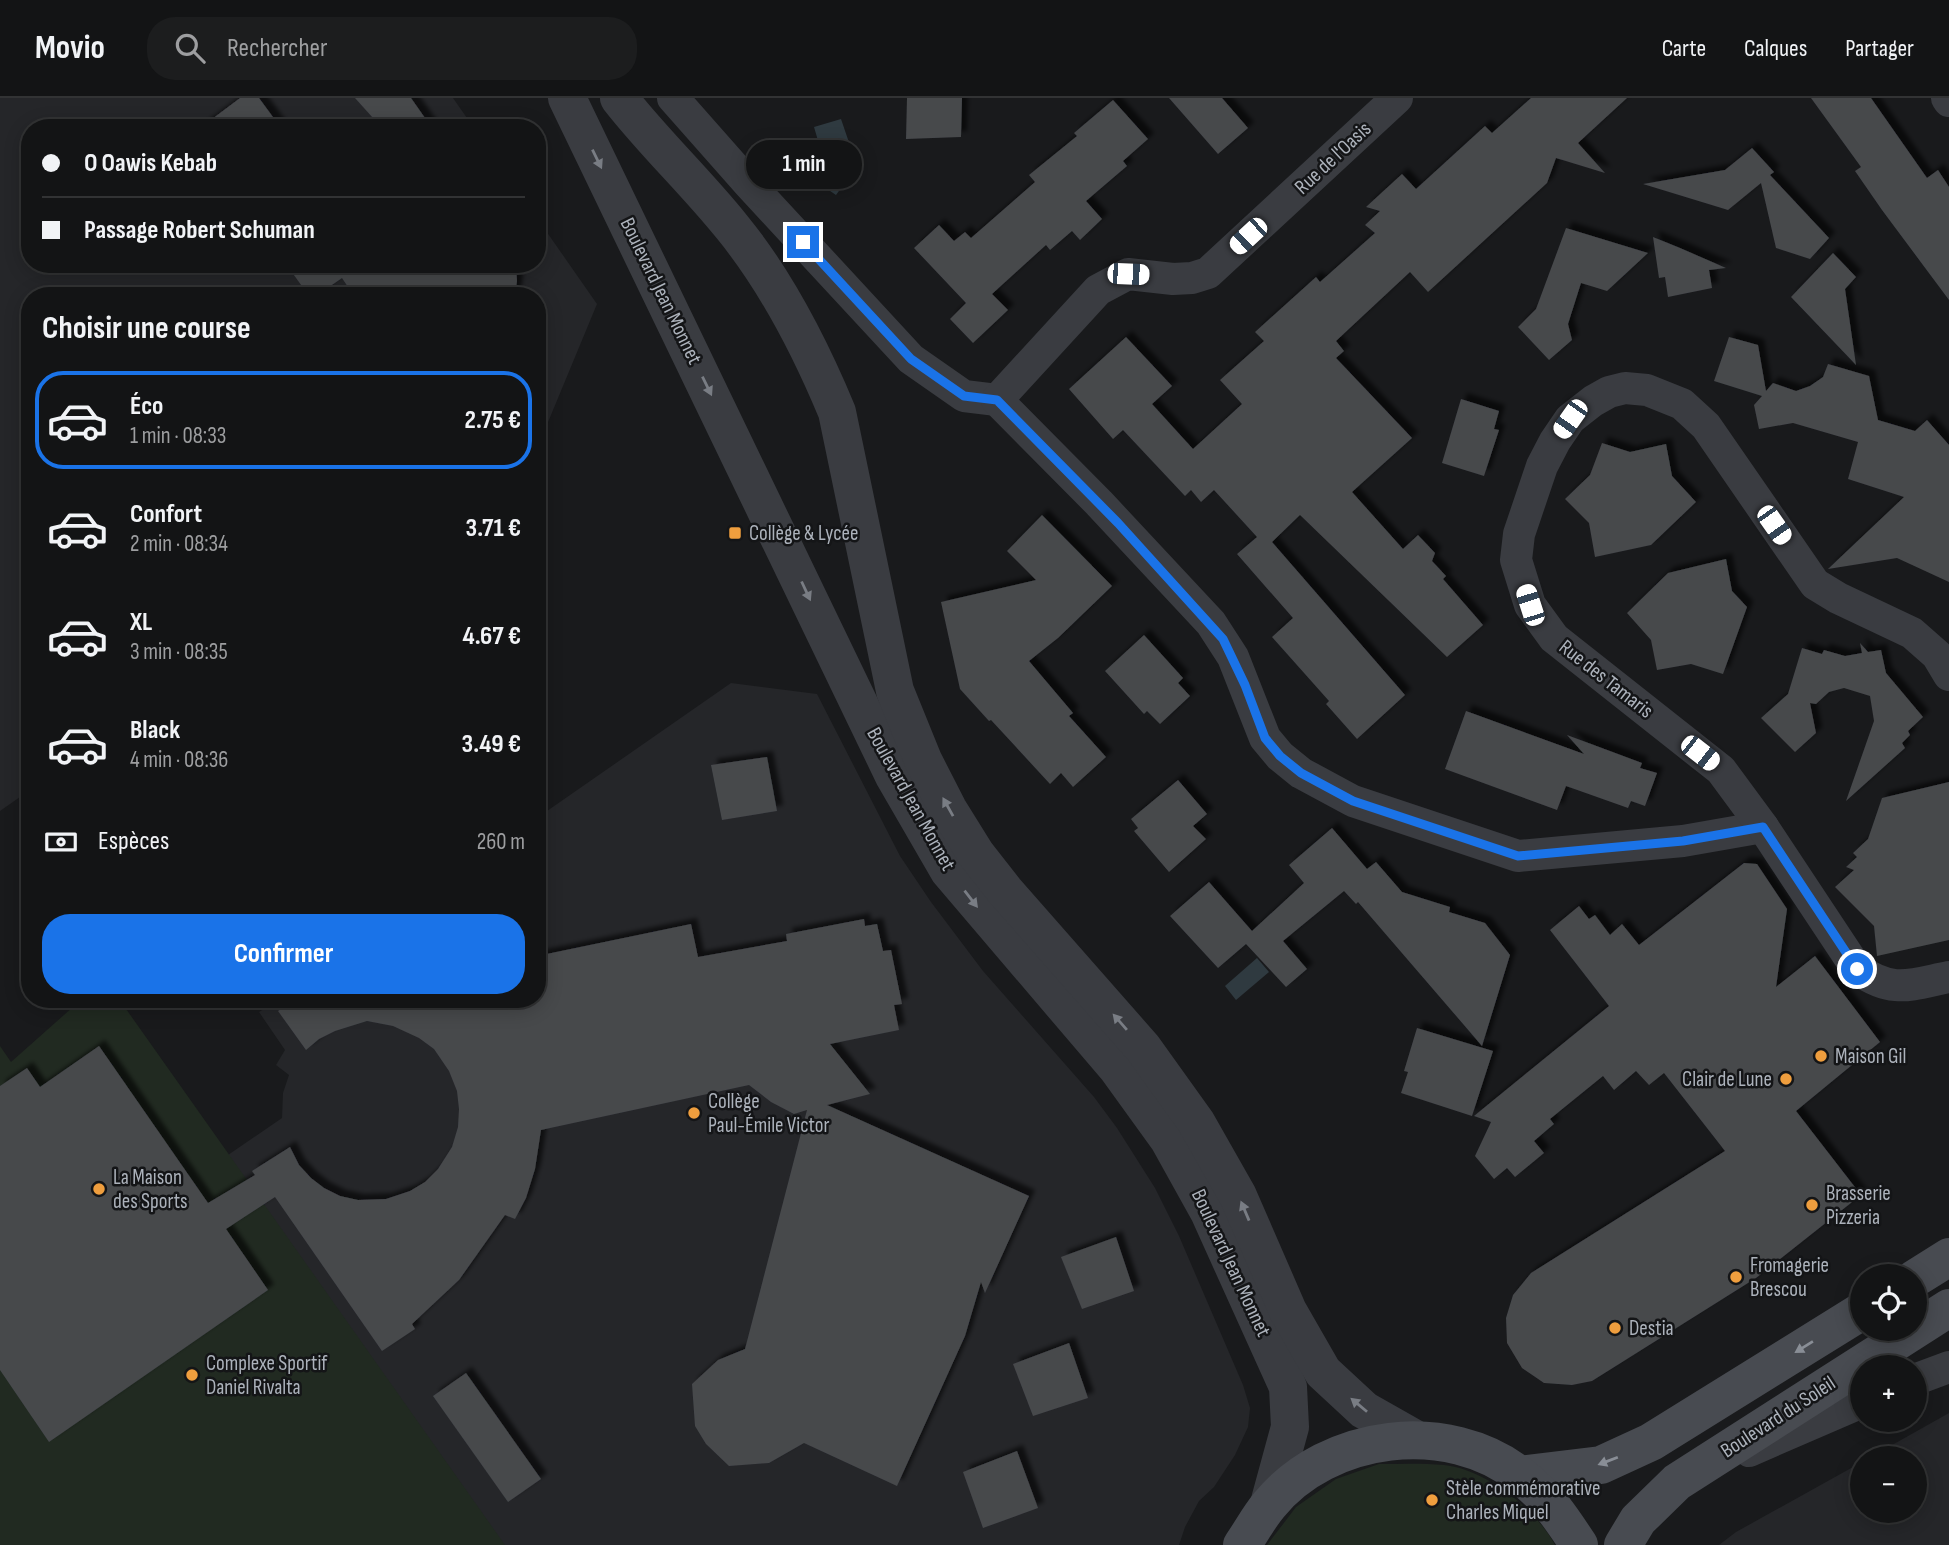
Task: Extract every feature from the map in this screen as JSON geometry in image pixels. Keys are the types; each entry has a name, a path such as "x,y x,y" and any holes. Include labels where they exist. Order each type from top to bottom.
{"main road":[{"path":"1927,1271 1949,1257"},
{"name":"Boulevard du Soleil","path":"1623,1545 1638,1520 1678,1482 1949,1308"},
{"name":"Boulevard du Soleil","path":"1520,1475 1601,1465 1651,1442 1850,1318"},
{"path":"1242,1545 1269,1504 1300,1476 1336,1455 1376,1443 1417,1440 1454,1445 1489,1457 1520,1475 1555,1507 1579,1545"}],"street":[{"name":"Boulevard Jean Monnet","path":"567,98 894,776 921,826 949,871 981,911 1117,1068 1169,1140 1209,1212 1288,1387 1290,1427 1269,1504"},
{"name":"Boulevard Jean Monnet","path":"619,98 644,131 733,228 778,292 820,373 837,412 895,691 923,760 948,809 976,854 1005,891 1143,1048 1196,1122 1238,1196 1288,1311 1323,1372 1364,1410 1417,1440"},
{"path":"673,98 911,359 964,396 997,400 1099,503 1211,623 1233,657 1265,738 1280,756 1301,773 1353,801 1518,856 1683,841 1763,827"},
{"name":"Rue de l'Oasis","path":"997,400 1098,290 1128,274 1173,279 1192,278 1208,273 1397,98"},
{"name":"Rue des Tamaris","path":"1949,675 1937,655 1912,633 1838,598 1815,584 1706,426 1682,404 1647,390 1625,388 1609,392 1570,419 1555,441 1542,466 1519,534 1516,560 1530,605 1554,638 1721,770 1763,827 1857,969 1875,981 1900,987 1949,977"},
{"path":"1927,1375 1949,1367"},
{"path":"1678,1482 1850,1407"}],"shaded area":[{"path":"0,98 453,98 468,119 21,119 21,273 546,273 546,231 597,304 546,427 546,287 21,287 21,796 0,811"},
{"path":"841,119 857,166 836,195 811,178 824,161 814,127"},
{"name":"Collège Paul-Émile Victor","path":"731,683 817,694 900,856 931,902 983,971 1094,1097 1155,1188 1179,1236 1243,1385 1250,1408 1248,1427 1235,1455 1214,1487 1199,1501 1179,1545 504,1545 228,1155 282,1118 283,1093 289,1075 276,1065 285,1050 259,1012 265,1008 546,1008 546,812"},
{"path":"1257,958 1269,972 1236,1000 1225,986"},
{"name":"Complexe Sportif Daniel Rivalta","path":"72,1008 125,1008 505,1545 0,1545 0,1046 11,1062"},
{"path":"1949,1413 1949,1545 1719,1545 1736,1532 1850,1469 1850,1523 1927,1523 1927,1446 1890,1446 1915,1432 1927,1432 1927,1425"},
{"path":"1379,1464 1444,1465 1476,1474 1508,1493 1522,1505 1555,1545 1267,1545 1296,1507 1336,1479"}],"building":[{"path":"240,98 259,98 274,119 212,119"},
{"path":"355,98 411,98 426,119 374,119"},
{"path":"907,98 962,98 961,137 906,139"},
{"path":"1169,98 1222,98 1248,128 1218,154"},
{"path":"1531,98 1627,98 1578,143 1605,173 1556,158 1547,183 1428,292 1410,272 1336,341 1344,351 1336,358 1412,438 1352,492 1403,549 1418,535 1435,553 1432,561 1446,576 1443,579 1483,625 1447,657 1300,515 1272,542 1405,695 1357,739 1326,704 1329,701 1272,637 1293,618 1237,554 1257,537 1214,490 1201,502 1191,490 1185,496 1123,430 1113,439 1069,389 1126,337 1172,386 1152,404 1193,449 1242,404 1220,380 1264,341 1255,332 1316,277 1320,282 1375,233 1365,225 1380,211 1366,207 1402,174 1416,189 1485,126 1492,133"},
{"path":"1811,98 1871,98 1927,178 1938,170 1949,187 1949,300 1855,171 1861,167"},
{"path":"1113,100 1148,139 1123,161 1127,166 1086,201 1102,219 1080,240 1072,231 1050,250 1046,245 992,294 1008,310 973,343 950,319 966,303 914,248 939,225 954,241 965,232 971,238 1035,182 1029,175 1077,136 1074,133"},
{"path":"1752,148 1774,172 1770,175 1829,238 1810,259 1776,248 1761,183 1728,210 1643,184 1725,170"},
{"path":"1566,228 1648,253 1607,291 1581,283 1568,324 1572,340 1549,360 1518,327 1536,309"},
{"path":"1653,237 1726,268 1709,270 1712,288 1668,297 1665,277 1659,278"},
{"path":"1833,253 1856,277 1845,289 1856,365 1791,297"},
{"path":"292,273 517,273 517,281 516,287 348,287 342,278 329,287 303,287"},
{"path":"1729,337 1758,345 1766,391 1773,383 1796,391 1810,386 1823,377 1828,364 1869,376 1878,420 1915,431 1927,420 1949,445 1949,582 1897,558 1828,569 1904,497 1848,479 1858,442 1793,423 1759,429 1754,405 1762,396 1714,381"},
{"path":"1461,399 1499,411 1494,429 1499,430 1484,476 1442,463"},
{"path":"1602,443 1630,452 1666,444 1672,476 1696,502 1651,545 1595,557 1589,523 1565,499 1590,475"},
{"path":"1042,515 1112,586 1058,638 1029,661 1073,713 1069,716 1106,757 1073,787 1061,773 1050,784 960,689 941,602 1036,580 1007,551"},
{"path":"1726,559 1732,591 1747,607 1723,674 1691,664 1657,670 1651,640 1627,613 1668,573"},
{"path":"1144,635 1183,678 1178,683 1190,696 1160,724 1147,711 1144,714 1105,671"},
{"path":"1860,643 1868,652 1881,650 1886,673 1923,717 1908,731 1910,735 1902,743 1905,748 1846,801 1874,721 1870,696 1844,688 1829,692 1816,704 1810,703 1816,733 1795,752 1761,718 1788,694 1802,648 1822,654 1824,650 1845,656 1862,653"},
{"path":"1466,711 1584,754 1567,735 1642,763 1640,768 1657,773 1645,806 1631,801 1628,808 1566,786 1557,810 1445,769"},
{"path":"767,757 777,811 722,820 711,765"},
{"path":"1178,780 1207,814 1193,826 1206,839 1169,872 1134,831 1138,828 1131,819"},
{"path":"1949,782 1949,940 1877,956 1874,926 1835,887 1854,870 1846,867 1857,857 1853,853 1868,839 1882,798"},
{"path":"1332,828 1367,869 1376,862 1402,892 1450,907 1449,912 1485,923 1510,955 1482,1046 1358,902 1356,904 1344,891 1283,941 1307,969 1286,987 1246,944 1218,968 1170,916 1209,882 1252,931 1304,883 1289,865"},
{"path":"1744,863 1757,864 1787,909 1776,987 1815,956 1880,1042 1796,1111 1861,1195 1756,1278 1592,1381 1572,1385 1544,1383 1522,1368 1507,1343 1506,1318 1513,1295 1531,1273 1725,1151 1664,1073 1649,1085 1636,1071 1614,1090 1603,1076 1550,1119 1554,1124 1534,1141 1544,1153 1515,1177 1507,1168 1494,1179 1475,1156 1491,1122 1474,1116 1609,1006 1550,930 1579,906 1589,919 1595,915 1610,935 1622,924 1639,945"},
{"path":"864,919 865,926 877,924 883,951 891,950 902,1004 894,1005 899,1030 830,1044 870,1094 827,1105 1029,1196 985,1293 981,1282 965,1336 897,1486 804,1443 769,1463 729,1466 706,1444 695,1426 692,1384 718,1360 745,1349 807,1110 794,1114 771,1102 749,1085 541,1130 535,1169 526,1198 515,1219 505,1215 459,1280 412,1324 415,1329 382,1351 275,1197 226,1229 268,1290 49,1442 0,1370 0,1086 27,1068 40,1087 99,1046 208,1203 255,1175 252,1171 290,1147 299,1165 324,1188 340,1196 358,1200 386,1199 410,1191 425,1182 438,1169 452,1147 458,1127 459,1109 457,1091 449,1071 434,1049 419,1038 393,1026 367,1021 335,1031 306,1050 278,1011 282,1008 546,1008 546,954 691,924 698,957 787,941 786,934"},
{"path":"1417,1028 1493,1051 1472,1116 1401,1093 1408,1072 1404,1071"},
{"path":"1116,1237 1134,1291 1082,1309 1061,1257"},
{"path":"1069,1343 1088,1398 1033,1416 1013,1364"},
{"path":"466,1373 541,1479 508,1502 433,1396"},
{"path":"1017,1451 1038,1508 983,1528 963,1472"}],"place":[{"name":"Collège & Lycée","path":"735,533"},
{"name":"Maison Gil","path":"1821,1056"},
{"name":"Clair de Lune","path":"1786,1079"},
{"name":"Collège Paul-Émile Victor","path":"694,1113"},
{"name":"La Maison des Sports","path":"99,1189"},
{"name":"Brasserie Pizzeria","path":"1812,1205"},
{"name":"Fromagerie Brescou","path":"1736,1277"},
{"name":"Destia","path":"1615,1328"},
{"name":"Complexe Sportif Daniel Rivalta","path":"192,1375"},
{"name":"Stèle commémorative Charles Miquel","path":"1432,1500"}],"route":[{"path":"803,242 911,359 964,396 997,400 1118,523 1223,639 1245,685 1265,738 1280,756 1301,773 1353,801 1518,856 1683,841 1763,827 1857,969"}]}
